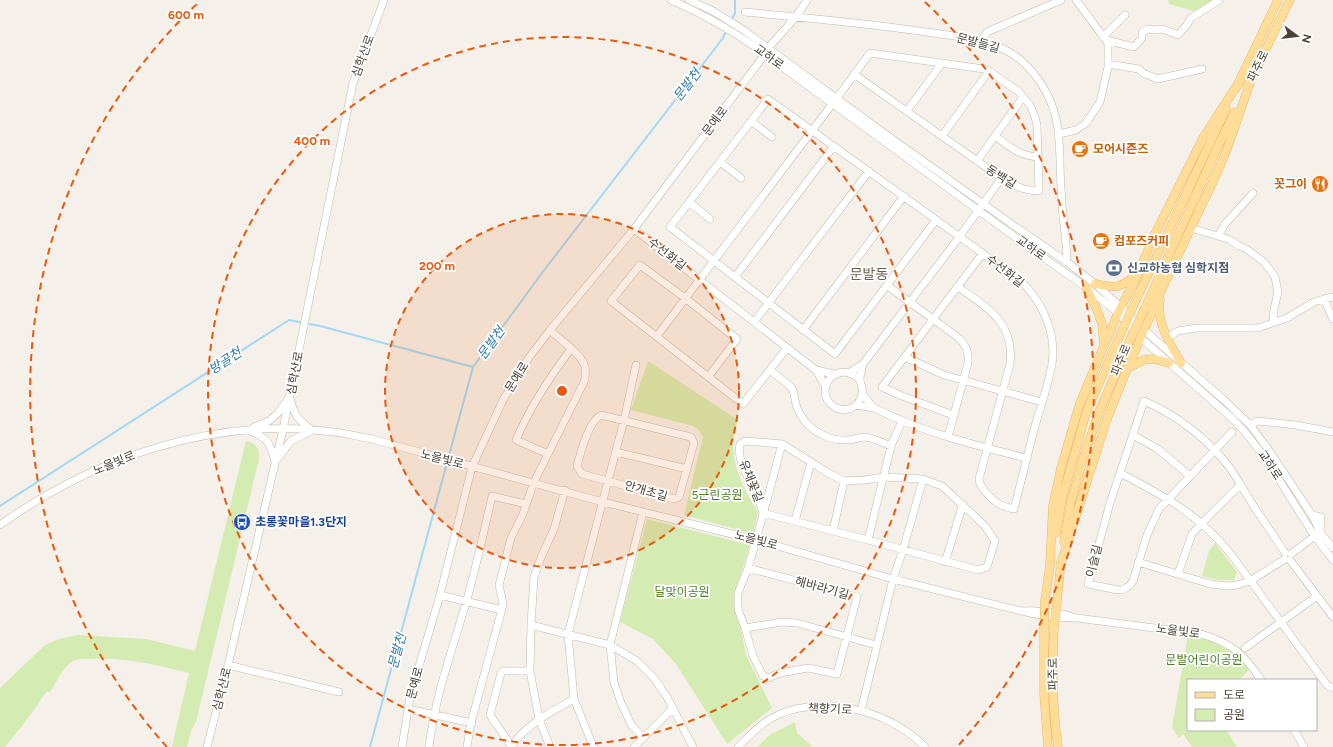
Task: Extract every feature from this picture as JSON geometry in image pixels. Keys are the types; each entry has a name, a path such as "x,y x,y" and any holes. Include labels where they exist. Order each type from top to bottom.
{"main road":[{"name":"파주로","path":"1048,747 1044,694 1045,600 1050,562 1062,499 1086,413 1136,300 1278,0"},
{"name":"파주로","path":"1058,747 1053,686 1054,628 1060,566 1071,502 1084,456 1099,412 1130,340 1218,146 1290,0"},
{"path":"1060,566 1107,419 1162,289 1217,173 1250,83"},
{"path":"1050,562 1053,505 1061,468 1080,406 1119,310 1137,276 1154,236 1203,138 1238,84"},
{"path":"1095,284 1111,287 1121,286 1137,276"},
{"path":"1086,287 1102,324 1104,346"},
{"path":"1162,289 1159,306 1163,328 1181,363"},
{"path":"1127,369 1145,359 1159,360 1169,363"}],"street":[{"name":"심학산로","path":"207,747 228,665 290,398 353,83 384,0"},
{"name":"교하로","path":"671,0 740,32"},
{"name":"교하로","path":"690,0 722,16 740,32 835,101 978,210 1119,310"},
{"path":"767,51 796,17 807,0"},
{"path":"980,41 987,32 1061,0"},
{"path":"1059,134 1076,130 1086,123 1100,102 1108,64 1108,43 1076,0"},
{"path":"1105,39 1134,47 1142,38 1142,32 1148,29 1163,29 1178,35 1186,26 1190,18 1219,0"},
{"name":"문발들길","path":"745,12 890,27 958,37 980,41 1009,52 1022,62 1032,72 1046,92 1053,107 1059,134 1067,262"},
{"path":"1105,39 1125,15"},
{"name":"문예로","path":"402,747 410,697 440,595 472,467 503,400 528,359 550,330 634,229 767,51"},
{"name":"동백길","path":"835,101 854,74 870,53 989,71 1018,91 1030,105 1036,121 1038,134 1039,192 1021,189 1001,179 854,74"},
{"path":"907,112 942,63"},
{"path":"1108,64 1139,69 1143,73 1158,79 1202,69"},
{"path":"942,136 989,71"},
{"name":"동백길","path":"977,161 1023,97"},
{"name":"수선화길","path":"936,220 888,286 835,354 670,227 768,99 813,130 1023,283 1035,298 1044,315 1052,340 1052,352 1049,376 1026,458 1014,509 1000,505 980,486 979,483 1003,391 1011,356 1011,347 1006,331 1000,321 992,312 958,287"},
{"name":"교하로","path":"835,101 1067,262 1095,284 1169,363 1233,420 1257,445 1318,534 1333,560"},
{"path":"657,336 835,101"},
{"path":"751,121 772,137"},
{"path":"995,136 1023,155 1038,157"},
{"path":"735,277 834,146"},
{"path":"720,162 741,178"},
{"path":"754,322 869,171"},
{"path":"850,372 863,364 1001,179"},
{"path":"1218,236 1224,224 1253,193"},
{"path":"803,330 904,196"},
{"path":"689,202 710,219"},
{"path":"1191,228 1218,236 1245,248 1264,262 1275,277 1278,292 1273,322"},
{"name":"수선화길","path":"634,229 816,370"},
{"name":"수선화길","path":"953,415 913,401 882,387 983,254"},
{"name":"수선화길","path":"708,377 737,339 640,265 611,301 657,336 708,377 743,404 787,348"},
{"path":"888,286 960,339 966,347 969,356 948,437"},
{"path":"1167,338 1178,332 1197,328 1258,328 1287,318 1314,302 1333,297"},
{"path":"1324,299 1333,319"},
{"path":"467,747 472,722 502,610 500,580 511,538 524,514 534,482 585,380 585,366 583,361 550,330"},
{"name":"교하로","path":"1143,334 1181,363 1224,400 1250,425 1268,449 1312,515 1318,534 1333,548"},
{"path":"548,454 516,440 525,418 542,390 571,349"},
{"path":"905,357 933,371 1042,402"},
{"path":"860,380 863,364"},
{"path":"624,420 636,365"},
{"path":"770,370 791,387 801,416 810,427 817,432 836,440 866,437 892,446"},
{"path":"816,370 834,374"},
{"path":"816,370 826,387"},
{"path":"856,405 862,394 860,380 850,372 844,371 834,374 828,380 826,397 834,406 840,409 846,409 856,405 874,408 902,421 948,437 1026,458"},
{"path":"862,394 874,408"},
{"path":"248,430 269,421 278,413 290,398"},
{"path":"290,398 294,412 300,422 312,430"},
{"name":"이슬길","path":"1232,432 1214,450 1190,476 1168,498 1159,509 1150,525 1133,581 1130,585 1126,588 1118,590 1088,584 1106,516 1144,401 1181,422 1214,450 1230,469 1288,557 1333,617"},
{"name":"안개초길","path":"600,415 624,420 691,437 694,443 679,497 674,498 582,474 577,466 585,439 595,417 600,415"},
{"name":"안개초길","path":"608,480 624,420"},
{"path":"868,540 883,477 892,446 902,421"},
{"path":"1250,425 1258,421 1333,432"},
{"name":"노을빛로","path":"0,525 63,486 132,455 223,432 283,429 334,432 372,439 472,467 565,490 603,502 756,540 893,579 1021,611 1036,610 1063,614 1077,618 1201,634 1211,637 1240,653 1251,664 1260,679"},
{"path":"248,430 262,435 267,440 271,447 275,461"},
{"path":"275,461 291,441 312,430"},
{"path":"1132,435 1158,449 1190,476"},
{"name":"유채꽃길","path":"745,441 782,444 828,474 844,481 883,477 923,479 942,486 985,526 995,541 987,567 978,570 763,513 758,497 742,464 739,449 740,444 745,441"},
{"name":"유채꽃길","path":"756,540 782,444"},
{"path":"616,452 687,469"},
{"path":"795,521 811,462"},
{"path":"1120,472 1168,498 1202,523 1222,544 1327,685 1333,688"},
{"path":"861,711 893,579 904,550 923,479"},
{"path":"594,747 574,699 568,634 608,480"},
{"path":"833,531 844,481"},
{"path":"1178,574 1192,534 1240,485"},
{"path":"550,747 539,719 530,671 531,625 534,577 554,529 565,490"},
{"path":"429,747 439,693 466,601 492,496 526,504"},
{"path":"945,562 963,504"},
{"path":"643,512 610,645 614,682 621,703 632,726 643,737"},
{"path":"1138,562 1219,586 1237,585 1250,581 1288,557 1318,534"},
{"name":"해바라기길","path":"748,568 857,597 837,674 808,668 780,673 768,678 763,676 753,656 738,609 738,593 748,568 756,540"},
{"path":"440,595 502,610"},
{"path":"1245,648 1317,596"},
{"path":"745,628 790,622 876,645"},
{"path":"531,625 610,645 637,661 654,678 674,708 692,746"},
{"path":"228,665 339,692"},
{"path":"530,671 503,671 490,715 511,747 517,737 539,719 574,699"},
{"name":"책향기로","path":"738,747 771,718 796,709 811,706 838,707 861,711 891,722 916,738 925,747"},
{"path":"634,747 674,708"},
{"path":"408,709 472,722"},
{"path":"1295,731 1304,747"}],"green space":[{"path":"1168,0 1215,0 1197,12 1169,4"},
{"name":"5근린공원","path":"648,361 738,420 733,448 734,457 741,482 758,512 753,534 684,515 703,437 700,431 693,426 631,410"},
{"path":"246,441 257,447 259,459 196,722 191,731 187,747 172,747 189,673 141,662 117,659 81,659 71,662 68,665 50,692 47,691 5,747 0,747 0,688 44,646 59,639 78,635 146,639 195,651"},
{"name":"달맞이공원","path":"647,519 750,545 734,595 734,608 741,629 746,655 772,708 727,744 676,664 653,639 620,622"},
{"path":"1215,543 1237,572 1234,580 1219,580 1202,576 1209,551"},
{"name":"문발어린이공원","path":"1188,635 1222,646 1250,669 1240,679 1187,679 1187,730 1179,738 1172,728"},
{"path":"795,722 797,733 813,747 757,747 771,734"},
{"path":"1188,731 1227,731 1237,747 1192,747 1183,734"}],"waterway":[{"name":"문발천","path":"731,21 735,13 735,0"},
{"name":"문발천","path":"370,747 473,367 545,269 723,38 726,31"},
{"name":"방골천","path":"0,506 289,320 320,326 473,367"}],"place":[{"name":"모어시즌즈","path":"1080,149"},
{"name":"꼿그이","path":"1320,184"},
{"name":"컴포즈커피","path":"1101,241"},
{"name":"신교하농협 심학지점","path":"1114,268"},
{"name":"초롱꽃마을1.3단지","path":"242,522"}],"district":[{"name":"문발동","path":"869,274"}]}
